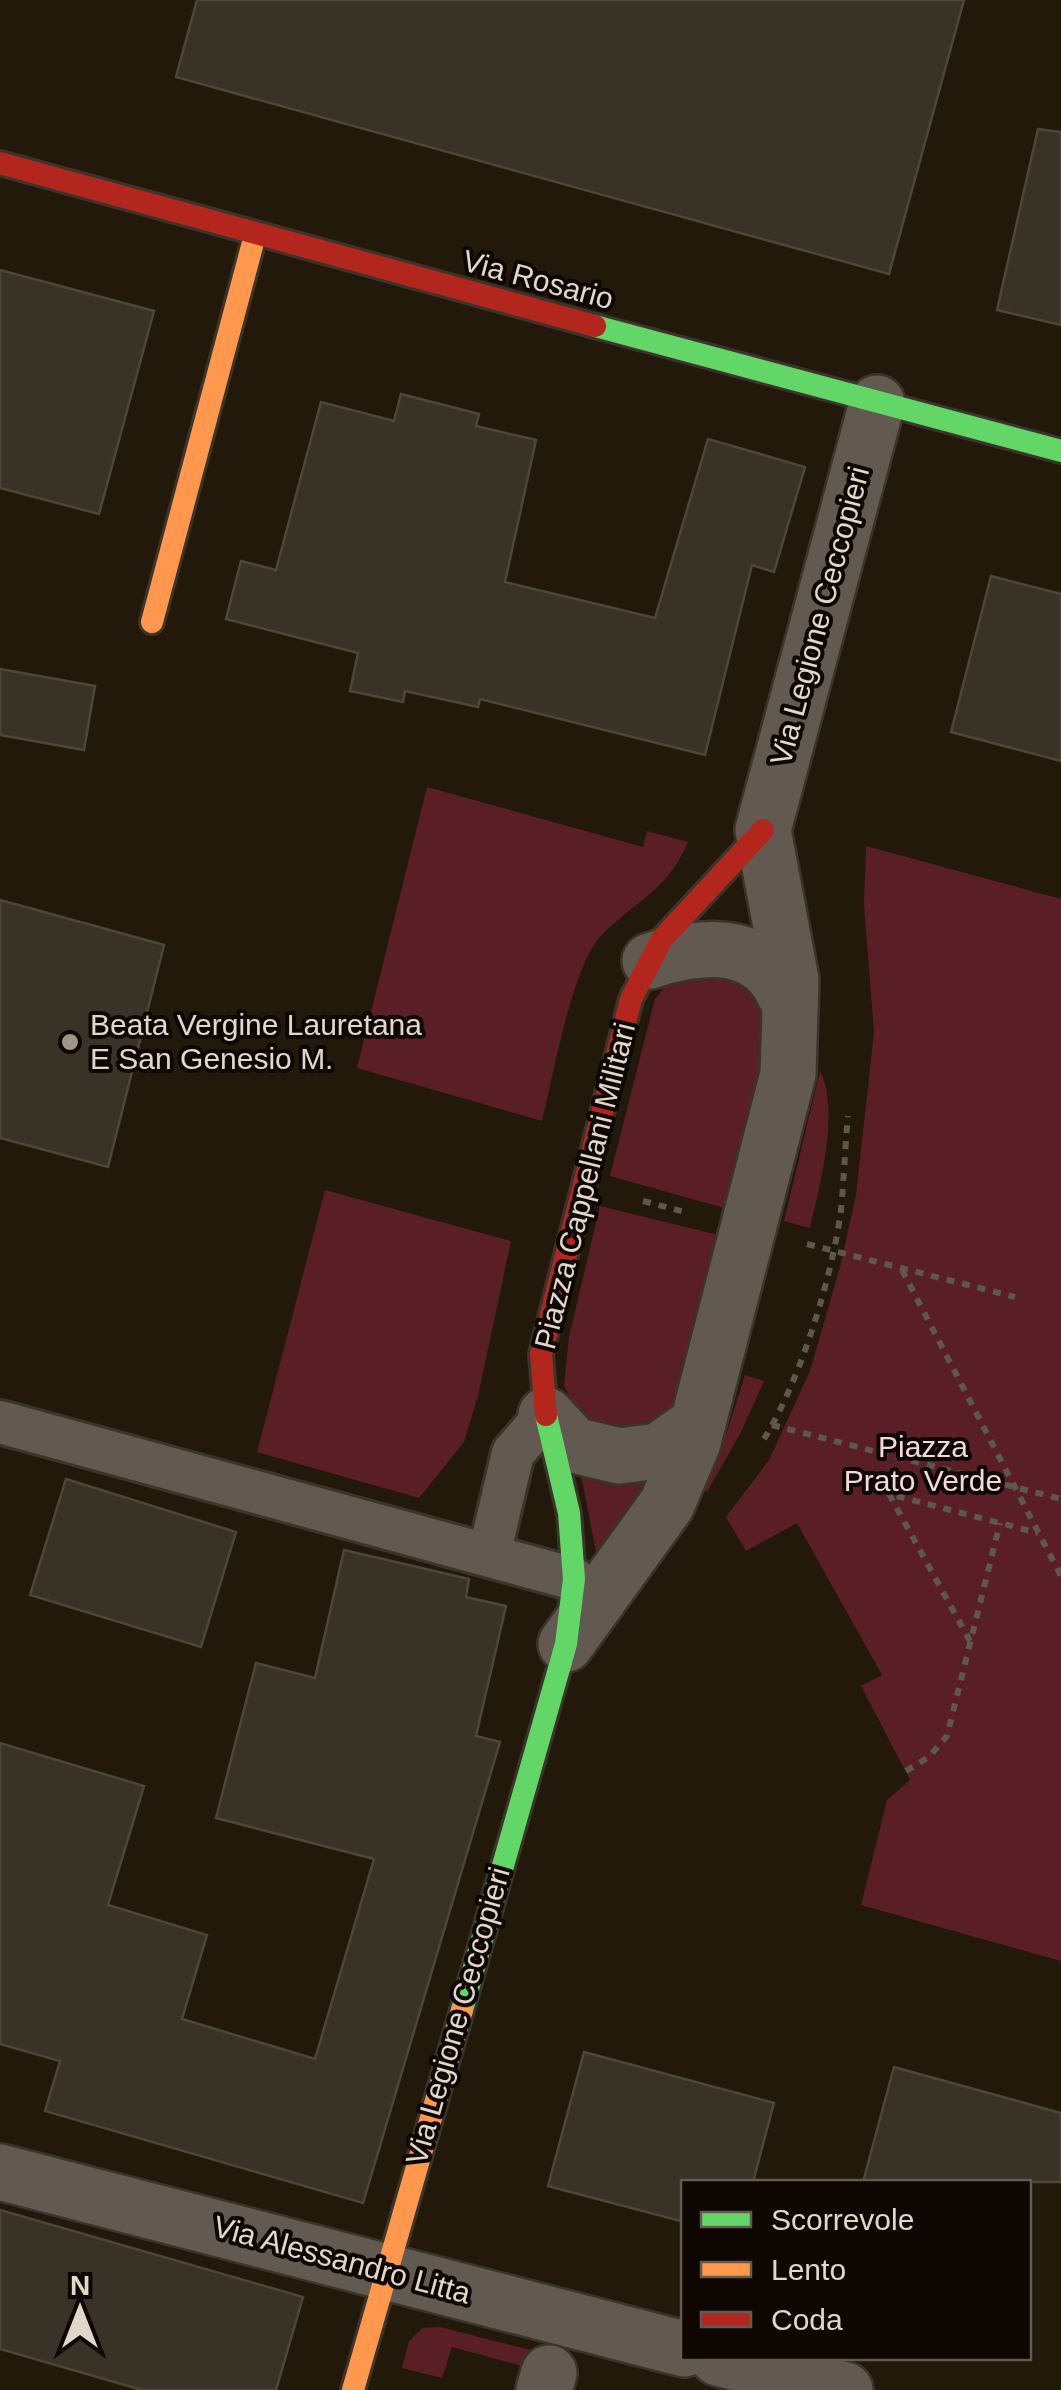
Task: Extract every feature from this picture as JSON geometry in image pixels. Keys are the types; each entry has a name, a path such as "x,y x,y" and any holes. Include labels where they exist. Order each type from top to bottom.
{"street":[{"name":"Via Rosario","path":"0,162 256,235 1061,451"},
{"path":"152,622 256,235"},
{"name":"Via Legione Ceccopieri","path":"763,830 877,403"},
{"path":"566,1644 667,1504 698,1424 788,1074 791,980 763,830"},
{"name":"Piazza Cappellani Militari","path":"566,1644 574,1579 569,1513 546,1414 541,1354 631,999 662,939 763,830"},
{"path":"650,962 699,948 726,950 752,960 774,976 790,1006"},
{"path":"546,1414 574,1445 618,1456 659,1451 698,1424"},
{"name":"Via Legione Ceccopieri","path":"352,2390 566,1644"},
{"name":"Via Alessandro Litta","path":"0,2172 681,2348"},
{"path":"726,2360 845,2390"}],"lane":[{"path":"489,1556 513,1453 546,1414"},
{"path":"0,1422 574,1579"}],"path":[{"path":"902,1269 1061,1576"},
{"path":"772,1425 1061,1500"},
{"path":"970,1641 888,1494 1039,1533"},
{"path":"906,1772 929,1758 947,1736 1000,1522"}],"green space":[{"path":"427,787 643,847 647,831 688,842 660,885 600,937 590,952 572,997 542,1121 357,1068"},
{"name":"Piazza Prato Verde","path":"866,846 1061,899 1061,1961 861,1905 887,1800 910,1780 861,1686 882,1675 797,1523 746,1551 726,1517 769,1460 810,1371 856,1195 874,1032 864,905"},
{"path":"680,968 761,985 771,1021 764,1079 731,1210 610,1176 655,999"},
{"path":"820,1071 826,1087 828,1127 810,1228 784,1221"},
{"path":"325,1190 511,1241 478,1396 464,1442 419,1498 257,1452"},
{"path":"600,1206 722,1236 682,1398 659,1427 597,1429 576,1412 564,1385 569,1337"},
{"path":"745,1375 764,1381 707,1492 702,1487 727,1432"},
{"path":"580,1470 648,1478 600,1572"},
{"path":"440,2327 531,2350 526,2367 452,2347 442,2378 402,2368 409,2341 422,2328"}],"building":[{"path":"197,0 964,0 889,274 176,77"},
{"path":"1038,129 1061,132 1061,325 997,310"},
{"path":"0,270 154,311 99,514 0,488"},
{"path":"401,394 479,414 476,426 536,440 505,582 655,618 708,439 805,467 774,572 752,565 705,755 480,699 478,707 405,691 403,702 350,691 358,653 226,619 241,561 276,570 321,402 394,421"},
{"path":"991,576 1061,594 1061,761 951,732"},
{"path":"0,669 95,686 84,750 0,735"},
{"name":"Beata Vergine Lauretana E San Genesio M.","path":"0,900 164,945 108,1167 0,1138"},
{"path":"66,1479 236,1532 201,1647 30,1595"},
{"path":"344,1550 469,1579 466,1597 506,1606 476,1736 500,1742 363,2203 45,2111 60,2061 0,2044 0,1743 144,1786 108,1905 207,1935 182,2019 315,2059 374,1859 216,1818 256,1663 315,1678"},
{"path":"584,2052 774,2103 754,2180 681,2180 681,2221 548,2186"},
{"path":"894,2067 1061,2113 1061,2182 864,2180"},
{"path":"0,2210 303,2297 276,2390 142,2390 0,2349"}],"traffic: fast":[{"path":"595,326 1061,451"},
{"path":"462,2010 566,1644 574,1579 569,1513 546,1415"}],"traffic: slow":[{"path":"152,622 255,235"},
{"path":"353,2390 462,2010"}],"traffic: jam":[{"path":"0,163 595,326"},
{"path":"546,1415 541,1354 631,999 662,939 763,830"}],"place":[{"name":"Beata Vergine Lauretana E San Genesio M.","path":"70,1042"}]}
